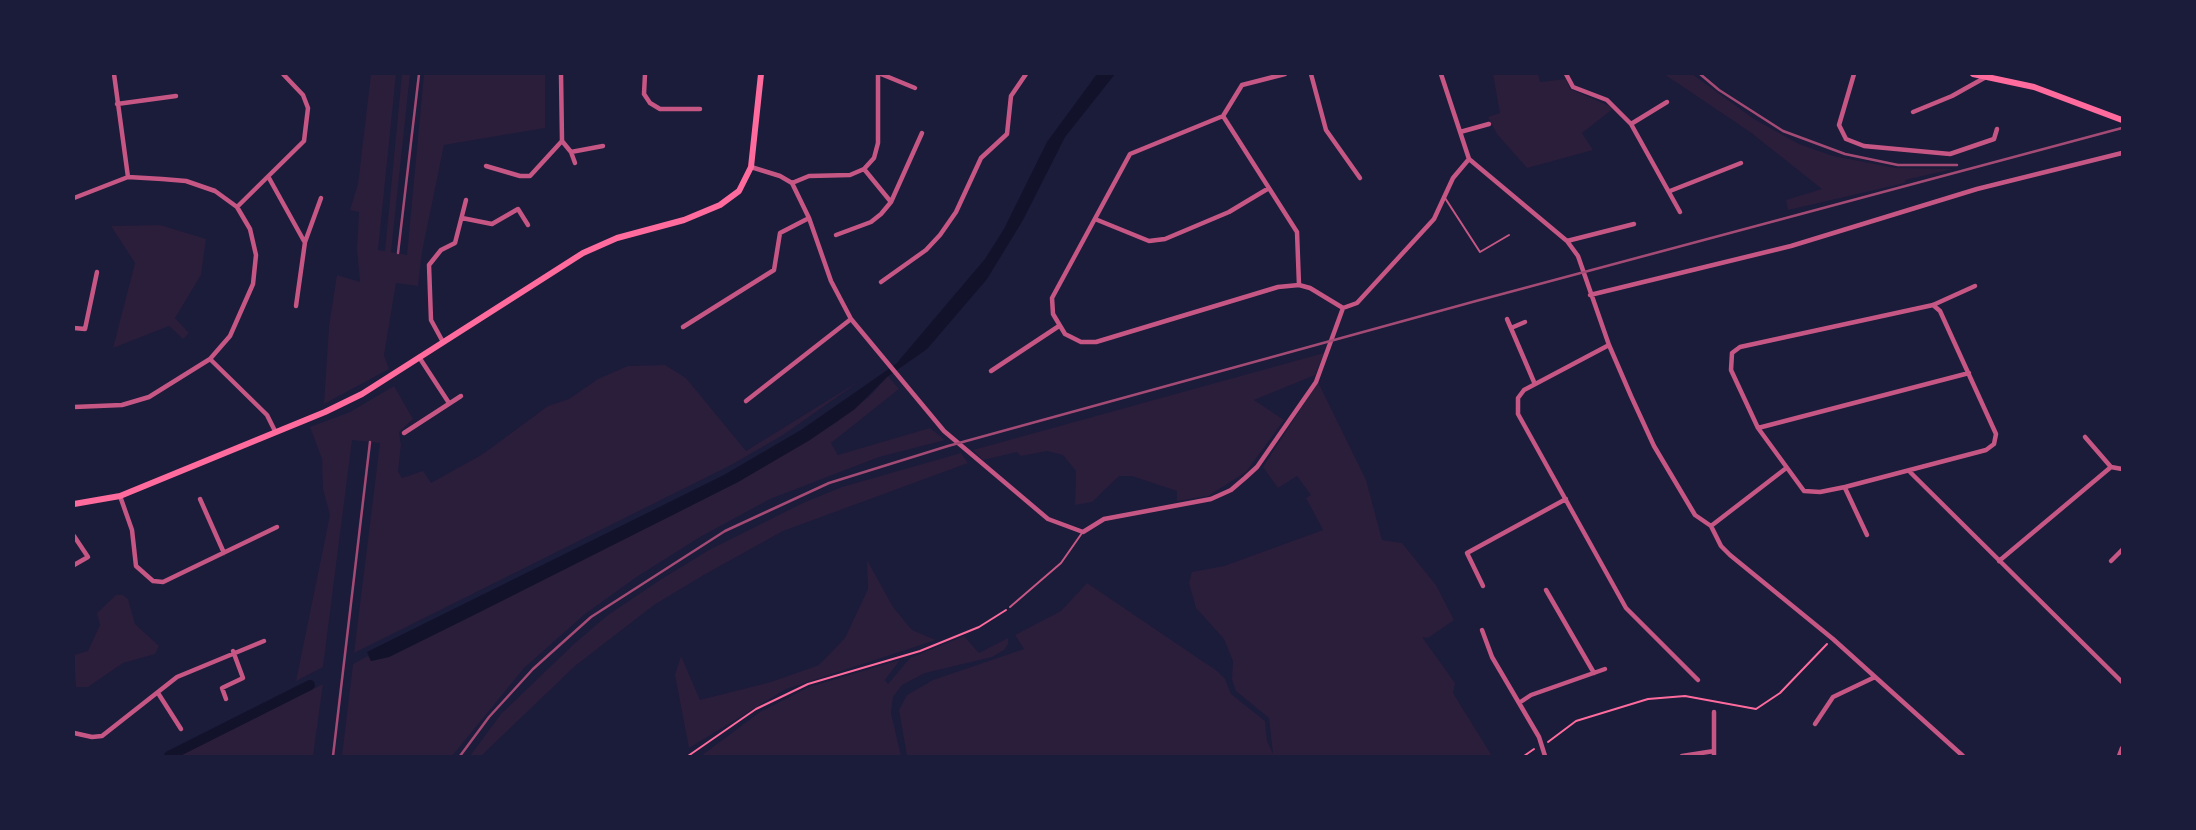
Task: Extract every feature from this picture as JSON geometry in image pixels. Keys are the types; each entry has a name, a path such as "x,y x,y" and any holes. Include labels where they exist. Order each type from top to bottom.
{"main road":[{"path":"74,504 120,496 362,394 583,253 617,238 684,220 720,205 739,191 751,167 761,74"},
{"path":"1973,74 2034,87 2120,119"}],"street":[{"path":"114,74 128,177"},
{"path":"237,207 304,141 309,118 303,95 283,74"},
{"path":"289,79 295,74"},
{"path":"561,74 562,141 571,152 575,163"},
{"path":"645,74 644,94 650,103 660,109 699,109"},
{"path":"792,183 809,176 850,175 864,169 874,158 878,143 879,74 915,88"},
{"path":"880,282 926,250 940,235 956,212 981,158 1007,134 1011,96 1026,74"},
{"path":"1285,74 1242,85 1223,116 1130,154 1052,298 1053,314 1065,334 1081,342 1096,342 1278,287 1298,285 1342,308 1357,303 1434,219 1453,178 1469,159"},
{"path":"1311,74 1326,130 1360,178"},
{"path":"1441,74 1469,159 1567,241 1578,256 1609,345 1671,477 1695,514 1711,526 1720,546 1833,639 1964,757"},
{"path":"1566,74 1573,88 1607,100 1631,124 1680,212"},
{"path":"1854,74 1850,94 1840,115 1840,129 1846,139 1864,146 1950,154 1994,139 1997,129"},
{"path":"1913,112 1952,96 1986,76"},
{"path":"117,104 176,96"},
{"path":"1631,124 1667,102"},
{"path":"1223,116 1297,232 1298,285"},
{"path":"1460,132 1489,124"},
{"path":"836,236 871,222 891,202 922,132"},
{"path":"486,166 520,176 530,176 562,141"},
{"path":"571,152 603,146"},
{"path":"1590,295 1791,246 1977,189 2123,153"},
{"path":"1670,191 1741,163"},
{"path":"751,167 780,176 792,183 809,218 831,281 851,318 898,379 965,452 1048,519 1083,532 1104,519 1211,499 1231,489 1256,467 1316,382 1342,308"},
{"path":"864,169 891,202"},
{"path":"74,198 128,177 186,181 215,191 237,207 250,229 256,255 253,284 230,336 210,359 149,397 122,405 74,407"},
{"path":"269,178 305,242"},
{"path":"1095,219 1149,241 1165,239 1229,212 1269,188"},
{"path":"296,306 305,242 321,198"},
{"path":"443,342 430,320 429,265 441,250 455,243 467,200"},
{"path":"462,218 492,224 518,209 528,225"},
{"path":"683,327 774,270 780,233 809,218"},
{"path":"1567,241 1634,224"},
{"path":"74,328 85,329 97,272"},
{"path":"1933,305 1940,311 1996,434 1994,444 1986,450 1910,471 1820,492 1804,491 1785,469 1758,428 1731,370 1732,353 1740,346 1933,305 1975,286"},
{"path":"746,401 851,318"},
{"path":"1507,319 1534,382"},
{"path":"1511,328 1525,322"},
{"path":"991,371 1059,326"},
{"path":"1609,345 1534,382 1518,398 1518,414 1626,608 1698,680"},
{"path":"419,357 449,403"},
{"path":"210,359 267,415 275,431"},
{"path":"1758,428 1969,373"},
{"path":"404,433 461,396"},
{"path":"2085,437 2111,467 2123,469"},
{"path":"1999,561 2111,467"},
{"path":"1711,526 1785,469"},
{"path":"1910,471 2123,681"},
{"path":"1845,487 1867,535"},
{"path":"120,496 132,530 136,566 153,581 163,582 276,527"},
{"path":"200,499 224,553"},
{"path":"1483,586 1467,553 1566,499"},
{"path":"74,536 88,557 74,565"},
{"path":"2111,561 2123,550"},
{"path":"1546,590 1594,673"},
{"path":"1482,629 1492,657 1542,743 1545,757"},
{"path":"74,733 102,736 130,711 159,693 177,677 264,640"},
{"path":"226,699 222,688 243,678 233,651"},
{"path":"1519,703 1605,669"},
{"path":"1815,724 1833,697 1875,677"},
{"path":"159,693 181,729"},
{"path":"1682,757 1714,754 1714,712"},
{"path":"2119,757 2123,748"}],"lane":[{"path":"1445,197 1480,252 1509,235"},
{"path":"1010,607 1061,563 1083,532"}],"path":[{"path":"688,757 757,709 808,684 920,651 979,628 1010,607"},
{"path":"1524,757 1576,721 1655,697 1685,695 1756,709 1780,693 1833,639"}],"shaded area":[{"path":"371,74 396,74 378,250 385,251 402,74 410,74 391,252 407,255 424,74 545,74 545,128 444,145 422,252 418,286 396,283 384,355 389,369 324,404 329,326 337,275 360,282 357,249 359,212 350,210 358,184"},
{"path":"1097,74 1115,74 1065,137 1023,220 987,279 927,349 887,377 855,409 810,440 738,482 389,657 371,661 367,652 724,475 801,430 896,364 985,259 1004,229 1047,142"},
{"path":"1493,74 1538,74 1540,82 1566,79 1570,89 1614,108 1582,133 1593,150 1527,168 1497,134 1488,117 1500,113"},
{"path":"1664,74 1692,74 1754,119 1799,144 1833,156 1895,168 1953,169 1788,210 1786,200 1822,189 1750,132"},
{"path":"160,225 206,239 201,275 175,318 189,333 183,339 169,326 113,348 135,263 111,226"},
{"path":"1324,353 1315,375 1254,400 1284,420 1246,472 1208,496 1177,501 1177,491 1132,476 1119,476 1092,502 1075,505 1076,471 1063,455 1047,451 1021,456 1017,452 983,460 973,450"},
{"path":"665,365 686,378 746,451 861,380 783,435 731,465 354,653 380,443 352,440 323,667 296,681 330,515 323,489 322,459 310,427 350,412 394,386 413,419 399,432 401,445 398,472 402,478 423,471 431,483 483,454 548,406 569,399 598,379 628,366"},
{"path":"888,376 899,389 831,443 838,455 930,428 945,440 879,457 770,499 700,537 638,576 585,614 524,668 452,756 342,756 353,664 368,656 371,661 389,657 738,482 835,423 870,396"},
{"path":"1318,382 1366,480 1382,540 1402,543 1436,585 1454,620 1428,638 1422,637 1455,683 1453,693 1492,756 907,756 899,710 907,695 933,680 1024,649 1015,635 1061,611 1087,583 1217,671 1225,679 1231,694 1265,721 1267,741 1273,754 1269,718 1236,691 1232,680 1233,661 1224,639 1196,608 1189,583 1192,572 1224,566 1323,530 1306,498 1311,495 1297,476 1278,488 1263,467"},
{"path":"961,453 968,463 783,531 654,605 575,666 481,756 470,756 501,714 575,643 608,615 660,580 709,550 805,502 842,487"},
{"path":"867,560 893,607 912,630 936,640 786,689 689,748 675,675 681,656 700,700 771,682 819,665 845,638 868,589"},
{"path":"116,595 123,595 128,599 135,624 159,646 155,654 123,663 88,687 76,687 74,655 88,651 100,625 97,613"},
{"path":"964,636 979,653 1008,638 1008,644 1004,650 992,657 925,673 902,685 893,697 891,713 901,756 701,756 760,712 809,687 900,660 885,680 888,684 910,658"},
{"path":"323,684 313,756 179,756"}],"waterway":[{"path":"169,756 310,685"}],"railway":[{"path":"398,253 419,74"},
{"path":"1700,74 1719,90 1783,131 1845,154 1898,165 1957,165"},
{"path":"460,756 489,717 533,669 591,617 725,531 829,483 948,446 1476,301 2122,128"},
{"path":"333,756 370,442"}]}
